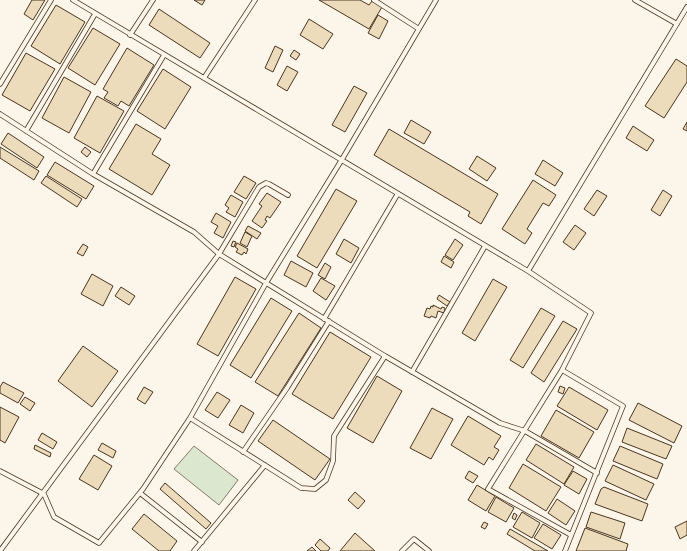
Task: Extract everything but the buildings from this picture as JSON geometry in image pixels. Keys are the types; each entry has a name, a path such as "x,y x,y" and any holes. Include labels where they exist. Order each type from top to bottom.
{"lane":[{"path":"0,84 51,0"},
{"path":"72,0 397,195 528,271 591,313 562,370 488,489 571,535"},
{"path":"130,35 153,0"},
{"path":"204,78 255,0"},
{"path":"374,0 419,28"},
{"path":"0,471 44,494 54,517 99,543 140,493 190,418 266,283 341,161 436,0"},
{"path":"635,0 677,24"},
{"path":"528,271 687,7"},
{"path":"26,131 95,14"},
{"path":"93,174 164,55"},
{"path":"0,114 93,174 194,232 219,254 385,356 500,423 525,431 597,473"},
{"path":"0,551 44,494 219,254 263,184 269,184 288,195"},
{"path":"324,319 397,195"},
{"path":"412,372 485,246"},
{"path":"243,452 287,388 329,321"},
{"path":"190,418 301,488 315,489 326,480 333,461 334,436 385,356"},
{"path":"562,370 623,406 565,551"},
{"path":"194,551 264,465"},
{"path":"140,493 202,542"},
{"path":"402,551 414,539 428,551"}],"green space":[{"path":"194,446 238,480 219,505 174,469"}]}
